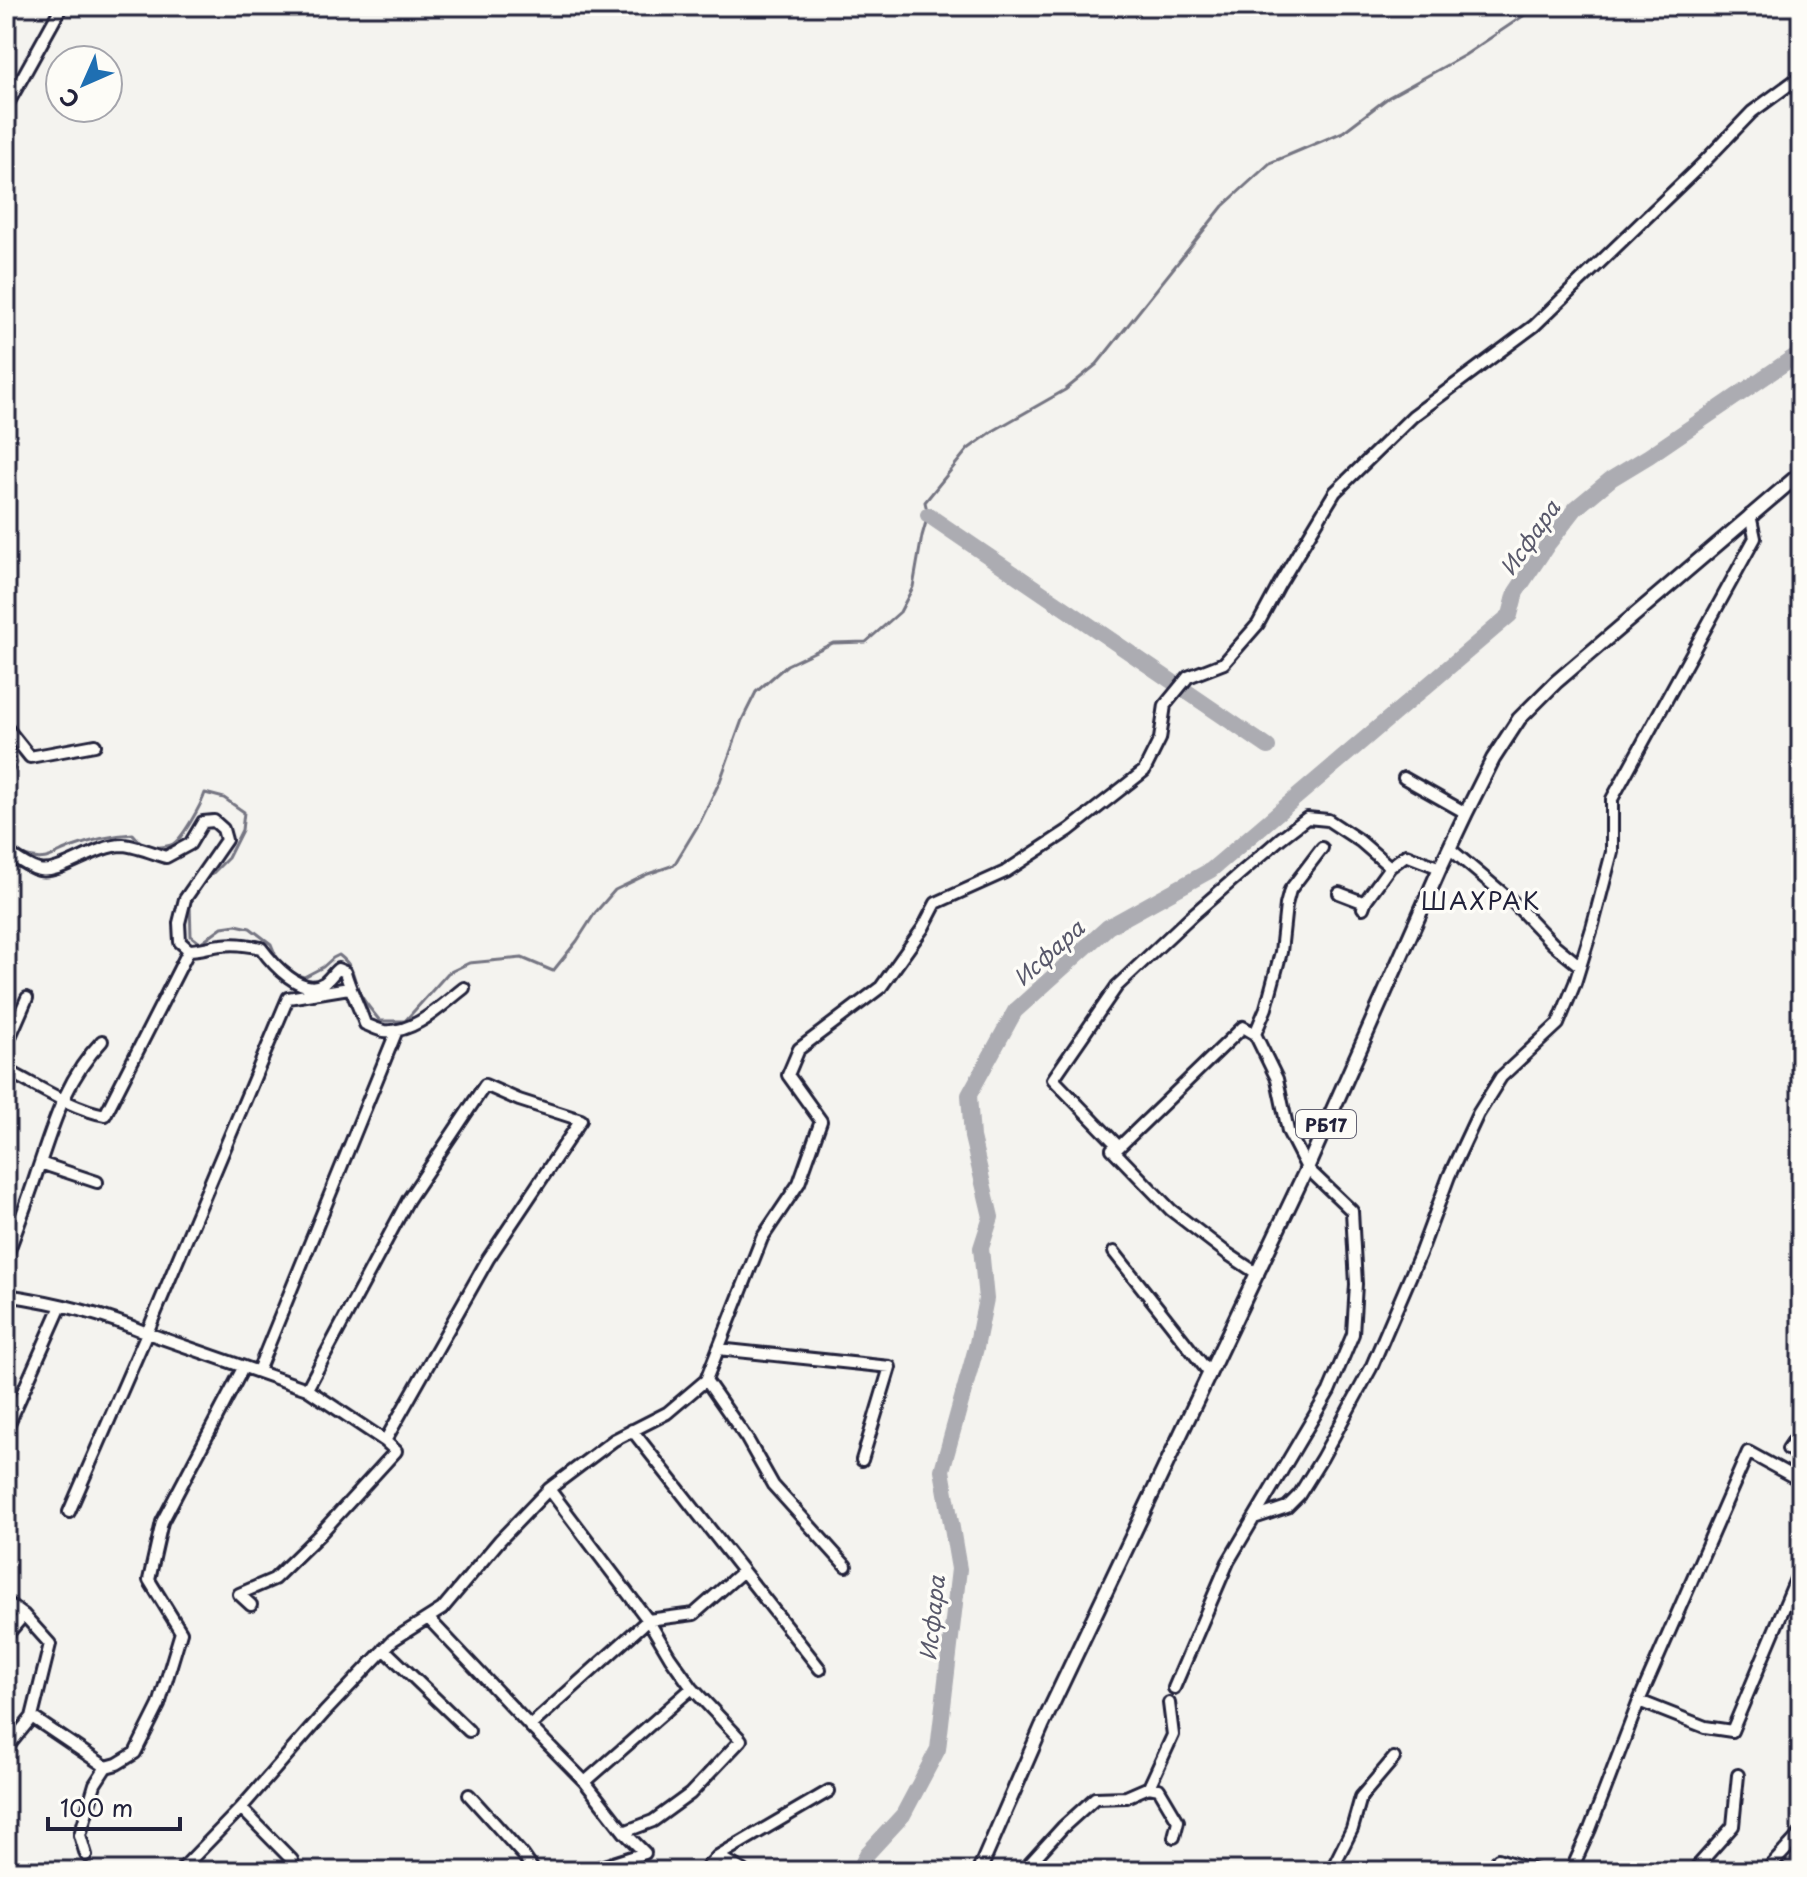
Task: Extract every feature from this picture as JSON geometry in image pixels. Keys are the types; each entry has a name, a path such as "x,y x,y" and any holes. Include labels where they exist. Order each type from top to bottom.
{"main road":[{"name":"РБ17","path":"979,1871 1042,1726 1258,1274 1449,848 1493,759 1519,719 1556,682 1801,473"}],"street":[{"path":"6,107 62,6"},
{"path":"180,1871 384,1649 442,1609 500,1540 549,1489 614,1440 667,1413 706,1380 762,1238 799,1183 821,1121 788,1075 799,1049 881,987 923,928 936,903 1005,872 1069,830 1144,771 1160,739 1165,705 1188,677 1224,663 1258,624 1335,492 1413,416 1534,326 1752,112 1801,76"},
{"path":"1254,1518 1287,1507 1299,1495 1322,1458 1371,1368 1420,1254 1449,1176 1478,1114 1501,1077 1558,1024 1580,966 1612,852 1612,799 1755,538 1750,515"},
{"path":"6,727 30,757 95,745"},
{"path":"1404,778 1466,813"},
{"path":"1119,1147 1053,1079 1117,986 1189,918 1307,818 1328,820 1360,841 1390,867"},
{"path":"6,851 41,871 58,868 101,848 125,845 166,857 190,844 203,822 214,821 223,829 226,840 185,899 179,923 180,942 189,950 205,950 221,945 261,948 286,976 307,987 323,985 338,969 345,972 365,1024 382,1031 403,1030 464,988"},
{"path":"1255,1034 1266,1008 1281,952 1290,890 1322,848"},
{"path":"1449,848 1512,901 1553,944 1580,966"},
{"path":"1339,893 1364,906 1390,867 1406,855 1440,868"},
{"path":"6,1070 63,1099 105,1115 189,950"},
{"path":"69,1512 288,998 349,988"},
{"path":"6,1046 27,998"},
{"path":"1174,1688 1228,1562 1329,1391 1353,1334 1356,1284 1352,1211 1307,1168 1288,1131 1277,1079 1255,1034 1243,1027 1119,1147 1112,1149 1171,1210 1258,1274"},
{"path":"258,1371 397,1030"},
{"path":"6,1258 63,1099 86,1058 102,1041"},
{"path":"307,1389 408,1200 485,1085 519,1100 581,1120 488,1259 385,1441"},
{"path":"40,1163 97,1182"},
{"path":"1114,1252 1210,1374"},
{"path":"6,1295 121,1322 307,1389 396,1451 274,1579 239,1594 251,1605"},
{"path":"6,1430 61,1306"},
{"path":"718,1349 890,1367 862,1460"},
{"path":"86,1855 80,1835 95,1784 106,1767 135,1753 159,1705 181,1632 149,1580 162,1522 243,1368"},
{"path":"706,1380 747,1439 773,1485 846,1566"},
{"path":"632,1430 820,1669"},
{"path":"1801,1430 1788,1449 1801,1457"},
{"path":"1571,1871 1639,1701 1748,1452 1801,1481"},
{"path":"549,1489 648,1620 692,1688 741,1740 690,1794 653,1821 624,1832"},
{"path":"1639,1701 1705,1727 1732,1731 1801,1567"},
{"path":"530,1726 648,1620 694,1614 743,1571"},
{"path":"6,1602 24,1615 50,1644 32,1717 6,1749"},
{"path":"6,1636 24,1615"},
{"path":"428,1618 585,1782 624,1832 645,1853 588,1871"},
{"path":"384,1649 469,1731"},
{"path":"585,1782 692,1688"},
{"path":"1149,1787 1173,1735 1169,1703"},
{"path":"32,1717 106,1767"},
{"path":"1331,1871 1352,1829 1361,1797 1394,1758"},
{"path":"1693,1871 1733,1826 1738,1775"},
{"path":"1023,1871 1063,1827 1095,1798 1126,1797 1149,1787 1159,1789 1178,1821 1174,1837"},
{"path":"704,1871 718,1856 829,1791"},
{"path":"469,1795 534,1871"},
{"path":"241,1808 292,1860 289,1871"},
{"path":"1766,1871 1801,1833"},
{"path":"718,1856 744,1871"},
{"path":"1498,1859 1536,1871"}],"waterway":[{"path":"153,848 177,841 205,793 224,798 244,812 242,830 228,858 205,881 190,903 191,936 200,943 222,927 236,925 250,928 271,944 278,961 304,977 339,955 348,964 360,994 380,1021 405,1021 448,973 469,963 522,958 553,971 615,890 674,865 720,781 742,720 756,692 787,665 833,643 866,642 900,612 913,587 928,515 925,502 968,449 1065,390 1097,364 1223,206 1270,163 1343,132 1389,97 1465,55 1538,6"},
{"name":"Исфара","path":"859,1871 867,1854 903,1815 938,1749 959,1569 942,1470 976,1348 986,1299 981,1248 991,1217 972,1137 969,1095 1015,1011 1108,927 1211,870 1510,615 1516,592 1576,508 1611,479 1801,352"},
{"path":"928,515 1268,747"},
{"path":"6,738 17,763 6,784"},
{"path":"6,843 18,853 41,859 85,843 117,836 133,834 142,844"}],"district":[{"name":"ШАХРАК","path":"1481,900"}]}
